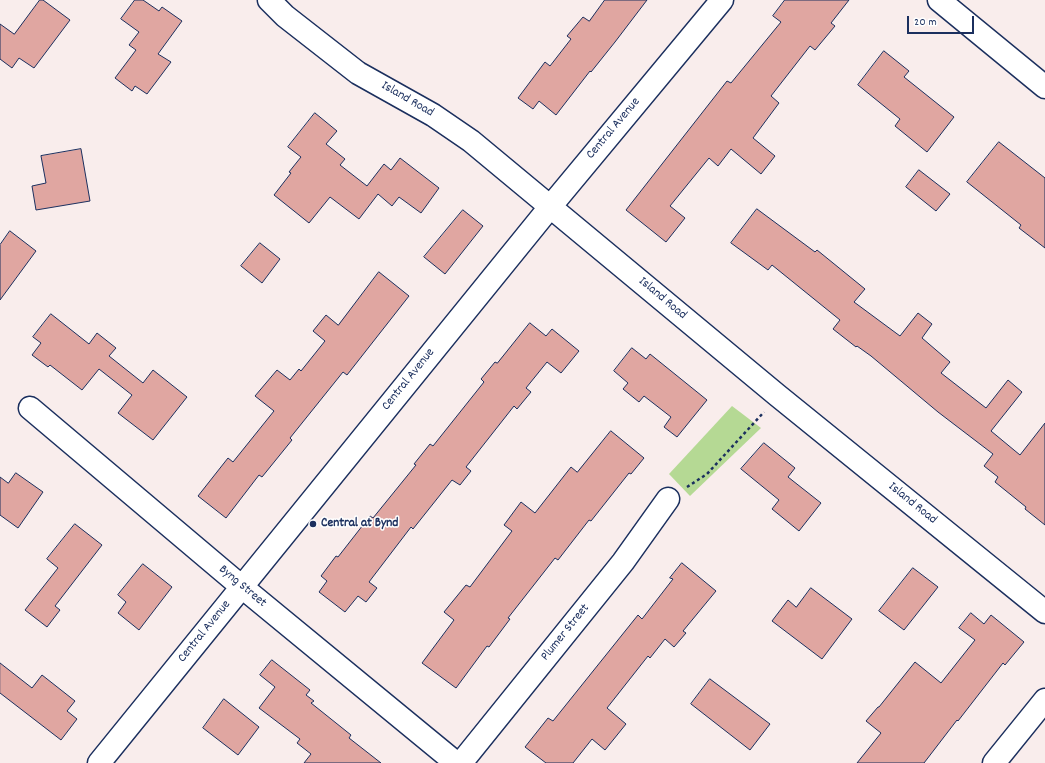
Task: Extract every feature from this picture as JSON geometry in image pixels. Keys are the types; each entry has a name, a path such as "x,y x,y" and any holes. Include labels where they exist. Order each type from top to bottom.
{"street":[{"name":"Island Road","path":"269,0 285,16 358,73 433,115 471,141 778,395 1045,612"},
{"name":"Central Avenue","path":"99,763 550,207 722,0"},
{"path":"939,0 1045,87"},
{"name":"Byng Street","path":"30,408 242,587 456,763"},
{"name":"Plumer Street","path":"461,763 676,494"},
{"path":"994,763 1045,700"}],"path":[{"path":"676,494 707,474 758,420 778,395"}],"green space":[{"path":"732,406 761,428 690,496 669,474"}],"building":[{"path":"40,0 43,0 70,20 34,68 19,58 12,68 0,59 0,24 14,34"},
{"path":"135,0 143,0 159,11 162,7 182,21 158,54 171,62 147,94 135,86 132,91 115,78 136,50 129,45 139,32 121,19"},
{"path":"605,0 647,0 556,115 539,101 533,109 518,98 545,62 550,66 571,39 567,36 583,17 589,21"},
{"path":"785,0 849,0 831,23 835,26 815,50 810,46 771,96 779,103 753,138 775,156 761,174 731,149 718,166 709,158 670,206 685,218 666,242 626,210 727,81 731,83 781,22 773,16"},
{"path":"884,51 909,71 904,77 954,117 927,152 895,126 900,119 858,85"},
{"path":"315,113 337,131 326,144 345,159 340,165 367,186 384,164 391,170 400,158 439,188 421,213 399,197 392,206 378,194 359,219 330,197 309,223 274,195 301,157 288,147"},
{"path":"999,142 1045,178 1045,248 1019,228 1021,225 967,182"},
{"path":"81,149 90,201 36,210 32,186 46,183 41,156"},
{"path":"919,170 950,194 936,211 906,187"},
{"path":"757,209 815,252 817,250 865,289 854,302 900,336 918,313 932,324 922,338 950,362 941,373 986,408 1008,380 1022,392 991,431 1020,455 1045,423 1045,525 1025,509 1026,507 995,482 998,477 984,466 993,454 938,412 871,356 857,346 856,347 833,329 840,320 772,265 768,270 731,243"},
{"path":"463,210 483,226 445,274 424,257"},
{"path":"10,231 36,251 0,300 0,245"},
{"path":"260,243 280,259 262,283 241,266"},
{"path":"379,272 409,296 347,375 343,372 290,438 292,440 262,477 259,475 226,518 198,496 228,458 233,462 274,411 255,396 277,370 290,380 299,369 301,371 325,341 313,331 326,315 338,325"},
{"path":"51,314 89,344 97,333 116,348 109,356 143,383 153,370 187,397 153,440 118,413 132,395 99,369 82,390 50,365 48,367 32,355 41,343 33,337"},
{"path":"530,323 546,336 552,329 579,351 561,373 547,362 526,388 531,392 517,409 514,406 466,467 471,471 460,485 452,480 413,529 411,527 369,582 377,588 366,602 358,596 345,612 319,592 327,581 321,576 370,516 373,518 416,465 414,464 430,444 433,446 484,382 481,379 495,362 497,363"},
{"path":"632,348 646,359 650,354 707,400 677,437 664,427 671,417 644,396 639,402 623,389 628,383 614,371"},
{"path":"611,431 644,458 631,474 629,473 591,521 589,520 558,560 555,558 508,618 510,619 489,647 487,646 456,688 422,663 454,620 444,612 466,585 470,587 512,531 504,525 521,502 535,513 571,467 577,472"},
{"path":"764,443 795,468 788,477 821,503 799,531 772,509 779,500 741,469"},
{"path":"16,473 43,492 18,528 0,515 0,477 8,483"},
{"path":"75,524 102,545 55,606 60,610 47,627 25,610 58,568 47,559"},
{"path":"682,563 716,591 683,631 686,633 674,647 665,639 650,658 648,656 607,708 626,724 605,750 592,739 573,763 546,763 525,747 548,718 553,721 638,615 642,619 673,579 670,578"},
{"path":"143,564 172,587 139,630 118,613 126,602 118,595"},
{"path":"913,568 938,587 904,630 879,611"},
{"path":"811,588 852,619 822,659 772,621 788,600 796,607"},
{"path":"971,613 984,624 991,615 1024,642 1005,665 1003,663 924,763 857,763 881,733 866,721 915,662 941,683 975,640 959,628"},
{"path":"272,660 310,690 306,695 314,701 311,703 351,735 349,738 381,763 304,763 311,754 297,743 300,739 259,708 275,687 260,675"},
{"path":"0,663 32,688 42,675 75,701 67,711 77,719 61,740 0,693"},
{"path":"710,679 770,724 750,750 691,704"},
{"path":"224,699 259,727 238,755 203,728"}],"place":[{"name":"Central at Bynd","path":"313,524"}]}
